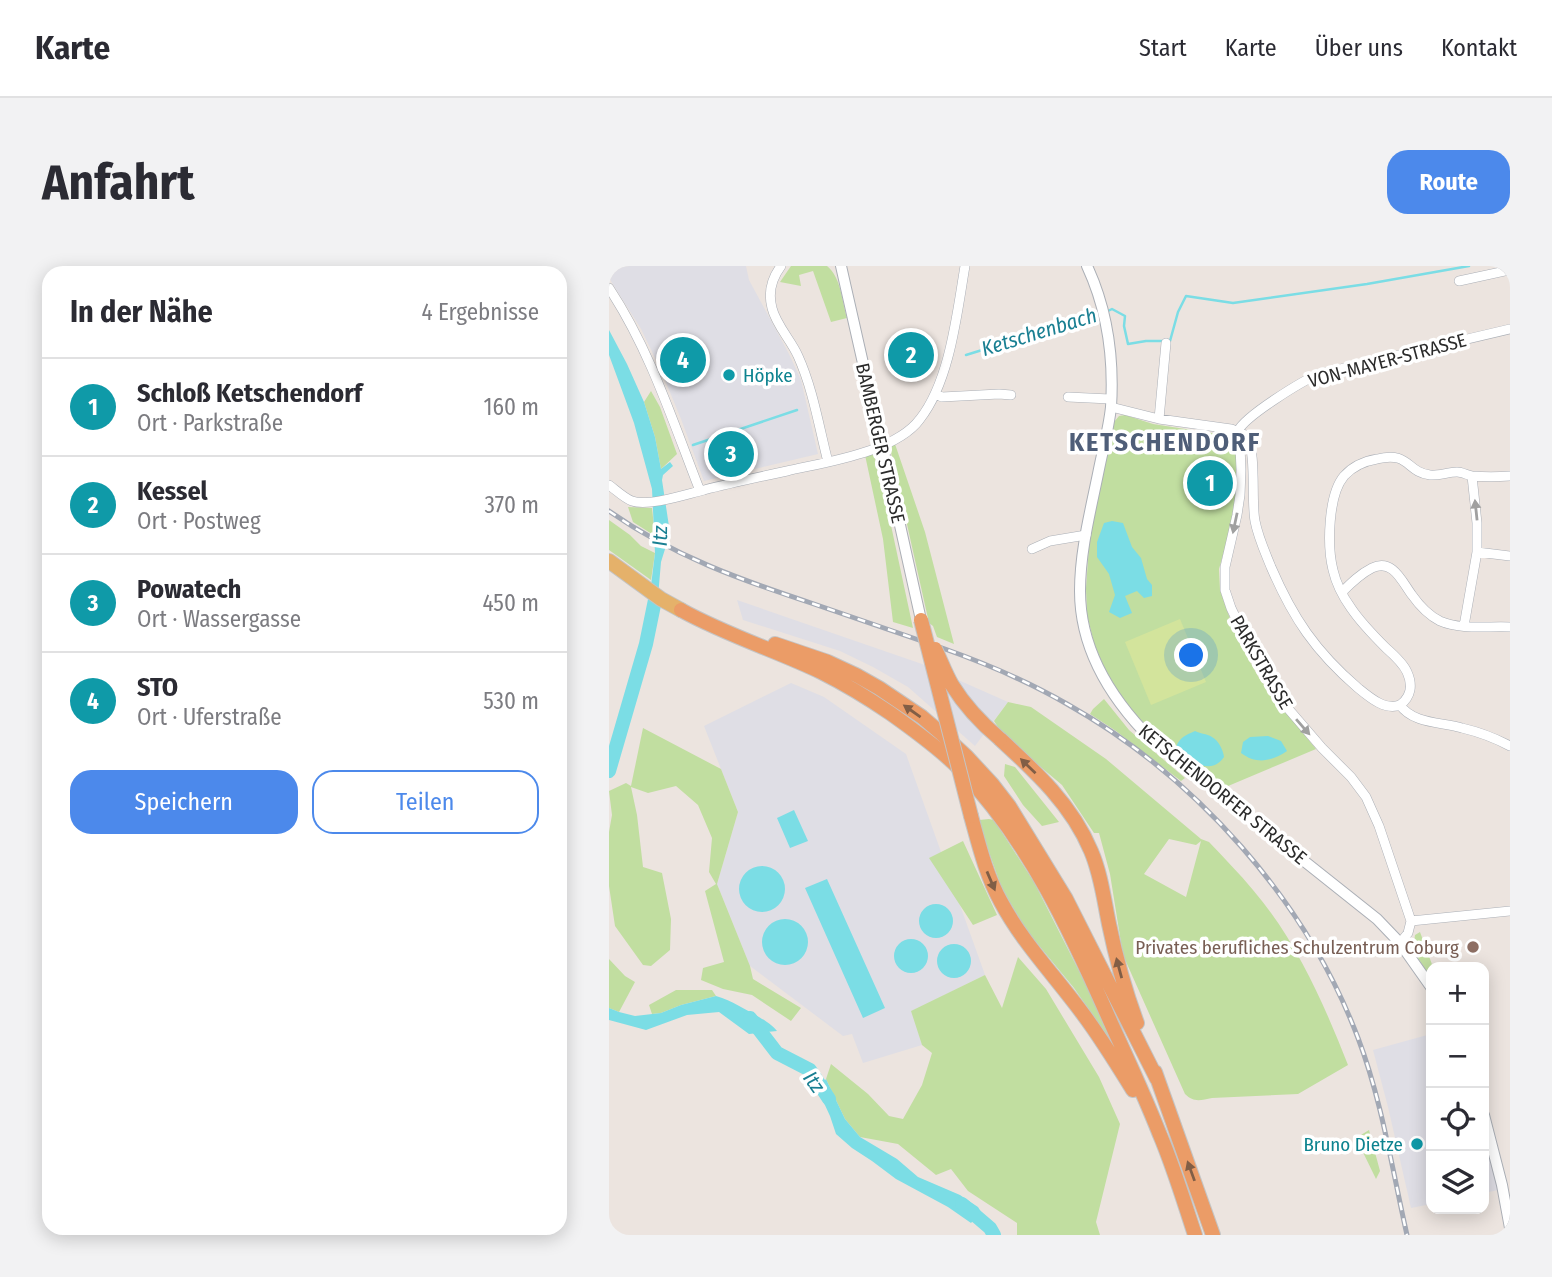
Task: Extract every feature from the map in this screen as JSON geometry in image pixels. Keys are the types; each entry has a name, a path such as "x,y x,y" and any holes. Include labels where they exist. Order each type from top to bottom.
{"highway":[{"path":"681,610 856,674 922,717 967,757 1009,806 1066,899 1157,1079"},
{"path":"681,610 722,631 822,673 858,693 913,729 959,768 1002,819 1055,906 1087,969 1160,1133 1195,1235"},
{"path":"921,620 960,697 982,723 1062,801 1092,853 1124,987 1213,1235"},
{"path":"921,620 989,877 1010,918 1105,1045 1160,1133"}],"main road":[{"path":"610,563 681,610"}],"street":[{"path":"780,266 772,282 771,305 804,370 828,462"},
{"name":"BAMBERGER STRASSE","path":"841,266 921,620"},
{"path":"609,485 637,502 680,497 828,462 876,448 900,437 922,418 935,394 947,359 965,266"},
{"name":"KETSCHENDORFER STRASSE","path":"1087,266 1103,312 1111,361 1111,403 1086,535 1080,592 1085,633 1102,674 1128,715 1152,740 1377,919 1400,943 1426,980"},
{"path":"1459,281 1510,270"},
{"path":"609,288 647,355 700,491"},
{"name":"VON-MAYER-STRASSE","path":"1238,431 1244,422 1305,380 1319,374 1510,329"},
{"path":"1159,419 1166,343"},
{"path":"935,394 941,397 1011,395"},
{"path":"1068,397 1111,403 1159,419 1238,431 1246,436 1251,451 1258,534 1289,606 1314,644 1343,675 1364,693 1391,707 1408,699 1411,687 1409,675 1350,607 1332,568 1332,504 1336,490 1345,474 1369,461 1393,456 1401,458 1424,474 1458,472 1472,476 1510,476"},
{"name":"PARKSTRASSE","path":"1238,431 1240,495 1225,561 1225,590 1251,650 1276,692 1297,720 1351,777 1366,797 1379,826 1411,921"},
{"path":"1464,626 1477,552 1472,476"},
{"path":"1032,549 1050,541 1086,535"},
{"path":"1477,552 1510,556"},
{"path":"1342,592 1373,567 1387,567 1400,576 1428,614 1442,622 1464,626 1510,627"},
{"path":"1400,705 1409,714 1426,721 1483,733 1510,746"},
{"path":"1400,943 1408,933 1411,921 1510,911"},
{"path":"1489,1134 1510,1224"}],"shaded area":[{"path":"609,266 746,266 749,280 801,380 818,454 704,481 660,368 641,329 609,278"},
{"path":"737,600 922,664 1008,702 975,746 908,687 840,651 743,620"},
{"path":"791,683 824,697 906,754 985,975 912,1011 922,1045 863,1063 852,1034 843,1036 750,966 717,884 738,812 704,726"},
{"path":"1426,1035 1426,1205 1411,1208 1373,1050"},
{"path":"1489,1151 1498,1190 1489,1192"}],"green space":[{"path":"791,266 827,266 838,283 847,318 831,322 813,271 799,275 801,286 780,282"},
{"path":"651,391 660,407 677,454 661,469 644,402"},
{"path":"1125,415 1153,424 1224,435 1233,444 1237,460 1236,494 1219,569 1220,590 1236,636 1259,678 1316,749 1221,789 1162,741 1133,712 1117,690 1094,643 1087,615 1086,588 1090,532 1114,422 1119,416"},
{"path":"895,444 925,532 954,644 937,637 929,623 890,448"},
{"path":"865,455 874,455 913,628 893,622 883,539"},
{"path":"628,507 652,508 655,536 633,522"},
{"path":"609,520 641,546 655,553 651,580 609,550"},
{"path":"1180,619 1206,682 1151,705 1125,642"},
{"path":"1104,699 1129,730 1185,778 1181,781 1090,714"},
{"path":"1008,702 1031,707 1106,759 1201,839 1209,842 1253,890 1283,930 1319,996 1348,1065 1298,1094 1198,1100 1185,1094 1123,955 1110,874 1099,833 1094,833 1062,785 1004,736 994,721","holes":["1169,839 1196,845 1201,841 1186,897 1144,874"]},
{"path":"643,728 721,769 738,812 717,884 753,979 801,1008 791,1021 752,995 723,989 701,980 703,968 724,962 705,891 716,884 709,872 712,838 698,805 676,786 648,793 631,787 643,867 662,873 671,919 670,950 651,966 643,965 615,926 609,886 609,832 612,815 609,791 626,783 631,786"},
{"path":"1005,764 1015,767 1059,822 1042,826 1023,805 1004,776"},
{"path":"979,820 994,820 1034,882 1117,1046 1027,931 1002,889 979,824"},
{"path":"963,841 997,915 973,925 929,858"},
{"path":"1420,932 1431,962 1426,962 1426,971 1413,950 1415,935"},
{"path":"1018,957 1046,989 1099,1077 1120,1124 1096,1222 1100,1235 1017,1235 1017,1223 968,1191 951,1169 936,1175 898,1144 860,1137 845,1119 826,1079 831,1064 868,1094 889,1116 903,1119 922,1085 932,1053 922,1045 911,1011 985,975 1002,1008"},
{"path":"609,959 625,976 635,982 619,1012 609,1008"},
{"path":"676,990 712,990 716,996 652,1014 649,1005"},
{"path":"1369,1130 1380,1171 1376,1179 1356,1138"}],"water":[{"path":"609,330 644,402 661,469 670,462 673,466 663,475 662,480 670,533 661,562 656,620 647,618 655,553 652,489 634,423 609,355"},
{"path":"1104,523 1123,523 1152,585 1152,596 1144,598 1137,591 1125,596 1132,613 1120,618 1109,612 1115,595 1109,574 1097,557 1097,542"},
{"path":"1195,731 1210,736 1219,743 1224,757 1218,763 1212,766 1200,764 1176,747 1181,739"},
{"path":"1268,736 1281,741 1287,751 1264,760 1253,759 1241,753 1243,742 1250,737"},
{"path":"794,810 808,841 790,848 777,818"},
{"path":"762,866 771,867 778,873 784,880 784,898 778,905 771,911 762,912 753,911 746,905 740,898 739,889 740,880 746,873 753,867"},
{"path":"827,879 885,1008 863,1018 805,888"},
{"path":"936,904 948,909 953,921 948,933 936,938 924,933 919,921 924,909"},
{"path":"785,919 794,920 801,926 807,933 807,951 801,958 794,964 785,965 776,964 769,958 763,951 762,942 763,933 769,926 776,920"},
{"path":"911,939 923,944 928,956 923,968 911,973 899,968 894,956 899,944"},
{"path":"954,944 966,949 971,961 966,973 954,978 942,973 937,961 942,949"},
{"path":"716,996 759,1017 777,1031 749,1034 719,1012 687,1015 646,1030 609,1020 609,1008 635,1016 661,1013"},
{"path":"826,1079 845,1119 860,1137 897,1159 918,1177 960,1195 978,1207 981,1212 971,1223 948,1207 896,1179 836,1134 818,1090"}],"waterway":[{"name":"Ketschenbach","path":"1108,311 1112,309 1125,316 1128,344 1170,341 1178,312 1186,296 1233,303 1469,266"},
{"name":"Ketschenbach","path":"966,355 1101,313"},
{"name":"Ketschenbach","path":"693,445 797,410"},
{"name":"Itz","path":"609,771 646,644 655,600"},
{"name":"Itz","path":"750,1018 777,1053 810,1070 829,1099"},
{"name":"Itz","path":"962,1204 990,1228 994,1235"}],"railway":[{"path":"609,511 658,541 708,565 760,586 961,655 1038,688 1114,733 1159,767 1202,805 1241,846 1277,891 1309,938 1336,987 1358,1038 1374,1086 1407,1235"}],"place":[{"name":"Kessel","path":"911,355"},
{"name":"STO","path":"683,360"},
{"name":"Höpke","path":"729,375"},
{"name":"Powatech","path":"731,454"},
{"name":"Schloß Ketschendorf","path":"1210,483"},
{"name":"Privates berufliches Schulzentrum Coburg","path":"1473,947"},
{"name":"Bruno Dietze","path":"1417,1144"}],"district":[{"name":"KETSCHENDORF","path":"1165,442"}]}
